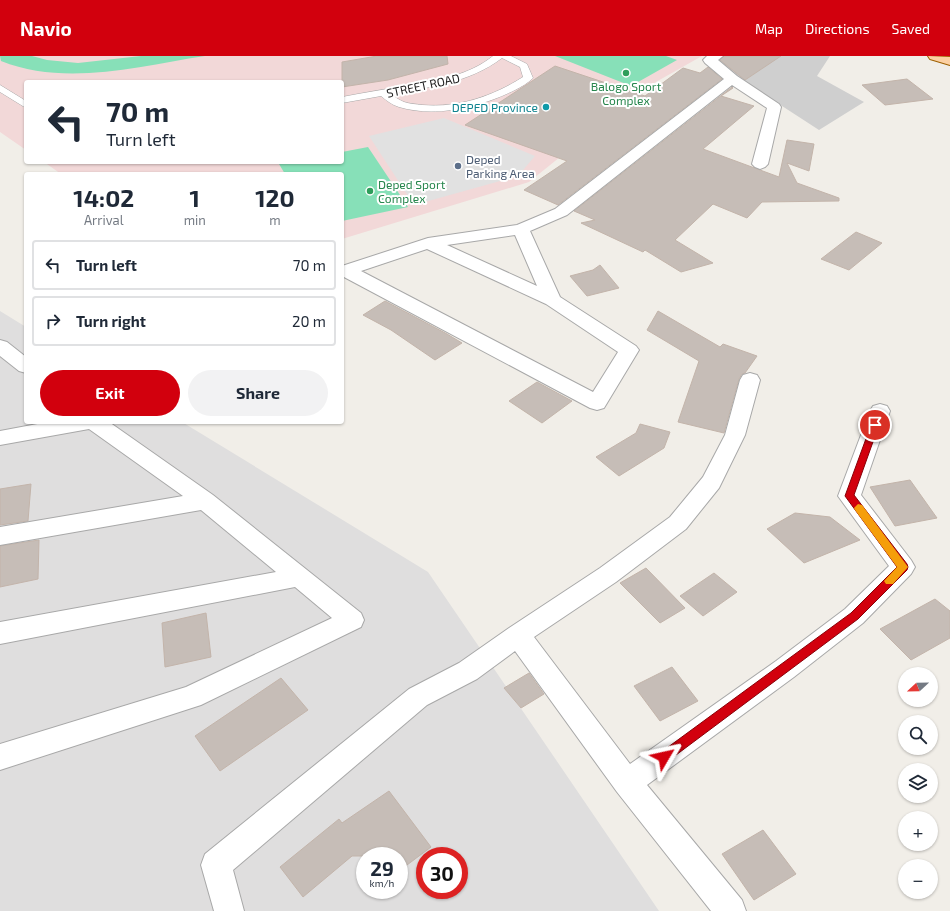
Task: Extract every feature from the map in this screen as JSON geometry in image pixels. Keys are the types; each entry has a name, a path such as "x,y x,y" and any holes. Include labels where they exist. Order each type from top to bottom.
{"main road":[{"path":"935,56 950,61"}],"street":[{"path":"716,56 710,60 732,79 774,107 760,164"},
{"path":"345,272 428,243 521,229 561,212 732,79"},
{"path":"521,229 552,300"},
{"path":"345,272 597,403 629,350 552,300 428,243"},
{"path":"0,346 24,364"},
{"path":"0,366 24,364"},
{"path":"229,911 216,865 418,697 468,672 518,635 608,575 678,523 711,482 735,435 750,380"},
{"path":"627,783 854,616 903,567 849,496 880,411"},
{"path":"0,438 76,424"},
{"path":"0,757 192,697 352,620 205,501 97,424"},
{"path":"0,536 205,501"},
{"path":"0,633 298,577"},
{"path":"518,635 627,783 731,911"}],"lane":[{"name":"STREET ROAD","path":"344,100 384,94 447,81 467,75 486,66 499,56"},
{"path":"384,94 400,104 418,108 446,108 492,98 528,78 524,66 504,56"},
{"path":"0,88 24,104"}],"shaded area":[{"path":"0,56 702,56 647,87 529,182 344,238 344,172 58,172 47,164 344,164 344,80 24,80 24,149 0,132"},
{"path":"720,56 830,56 817,76 864,102 819,130 733,74 716,59"},
{"name":"Deped Parking Area","path":"444,118 535,156 518,176 414,205 369,136"},
{"path":"0,311 24,326 24,424 185,424 428,572 659,911 0,911"}],"green space":[{"path":"0,56 32,56 47,60 78,63 141,56 205,56 103,72 51,73 26,69 1,61"},
{"name":"Balogo Sport Complex","path":"555,56 666,56 677,60 631,86"},
{"name":"Deped Sport Complex","path":"368,147 408,207 344,221 344,172 284,172 279,164 344,164 344,152"}],"building":[{"path":"377,56 447,56 448,64 388,80 344,87 344,80 342,80 342,62"},
{"path":"724,56 781,56 745,80 720,60"},
{"path":"555,66 645,96 683,68 700,73 708,67 722,79 558,205 524,190 567,161 465,125"},
{"path":"907,79 933,99 885,105 862,85"},
{"path":"732,87 733,88 721,96 754,106 703,149 779,177 787,140 814,144 809,171 787,163 797,183 839,198 839,201 762,202 747,218 713,204 675,240 713,263 681,272 645,250 643,252 581,223 595,220 574,211"},
{"path":"856,232 882,243 849,270 821,259"},
{"path":"600,265 619,288 587,296 570,276 593,270"},
{"path":"385,301 462,343 435,360 391,330 363,315"},
{"path":"658,311 720,347 723,344 757,356 739,379 724,433 678,422 699,361 647,330"},
{"path":"537,382 572,401 542,423 509,401"},
{"path":"640,424 670,432 664,448 619,476 596,457 636,433"},
{"path":"910,480 937,518 895,526 870,487"},
{"path":"31,484 28,521 0,525 0,489"},
{"path":"795,513 830,517 860,540 804,563 767,529"},
{"path":"39,540 38,579 0,587 0,546"},
{"path":"646,568 685,608 660,623 620,583"},
{"path":"714,573 737,592 703,616 680,596"},
{"path":"935,599 950,611 950,638 911,660 880,629"},
{"path":"206,613 211,657 165,667 162,623"},
{"path":"672,667 698,701 660,721 634,686"},
{"path":"529,673 544,694 521,708 504,688"},
{"path":"281,678 308,710 220,771 195,736"},
{"path":"389,791 431,847 416,847 416,858 408,864 408,847 356,847 356,856 352,856 303,897 280,867 339,819 342,823"},
{"path":"763,830 796,874 754,900 722,854"}],"slow traffic":[{"path":"858,508 903,567 889,581"}],"place":[{"name":"Balogo Sport Complex","path":"626,73"},
{"name":"DEPED Province","path":"546,107"},
{"name":"Deped Parking Area","path":"458,166"},
{"name":"Deped Sport Complex","path":"370,191"}],"route":[{"path":"664,757 785,669 854,616 903,567 849,496 875,425"}]}
